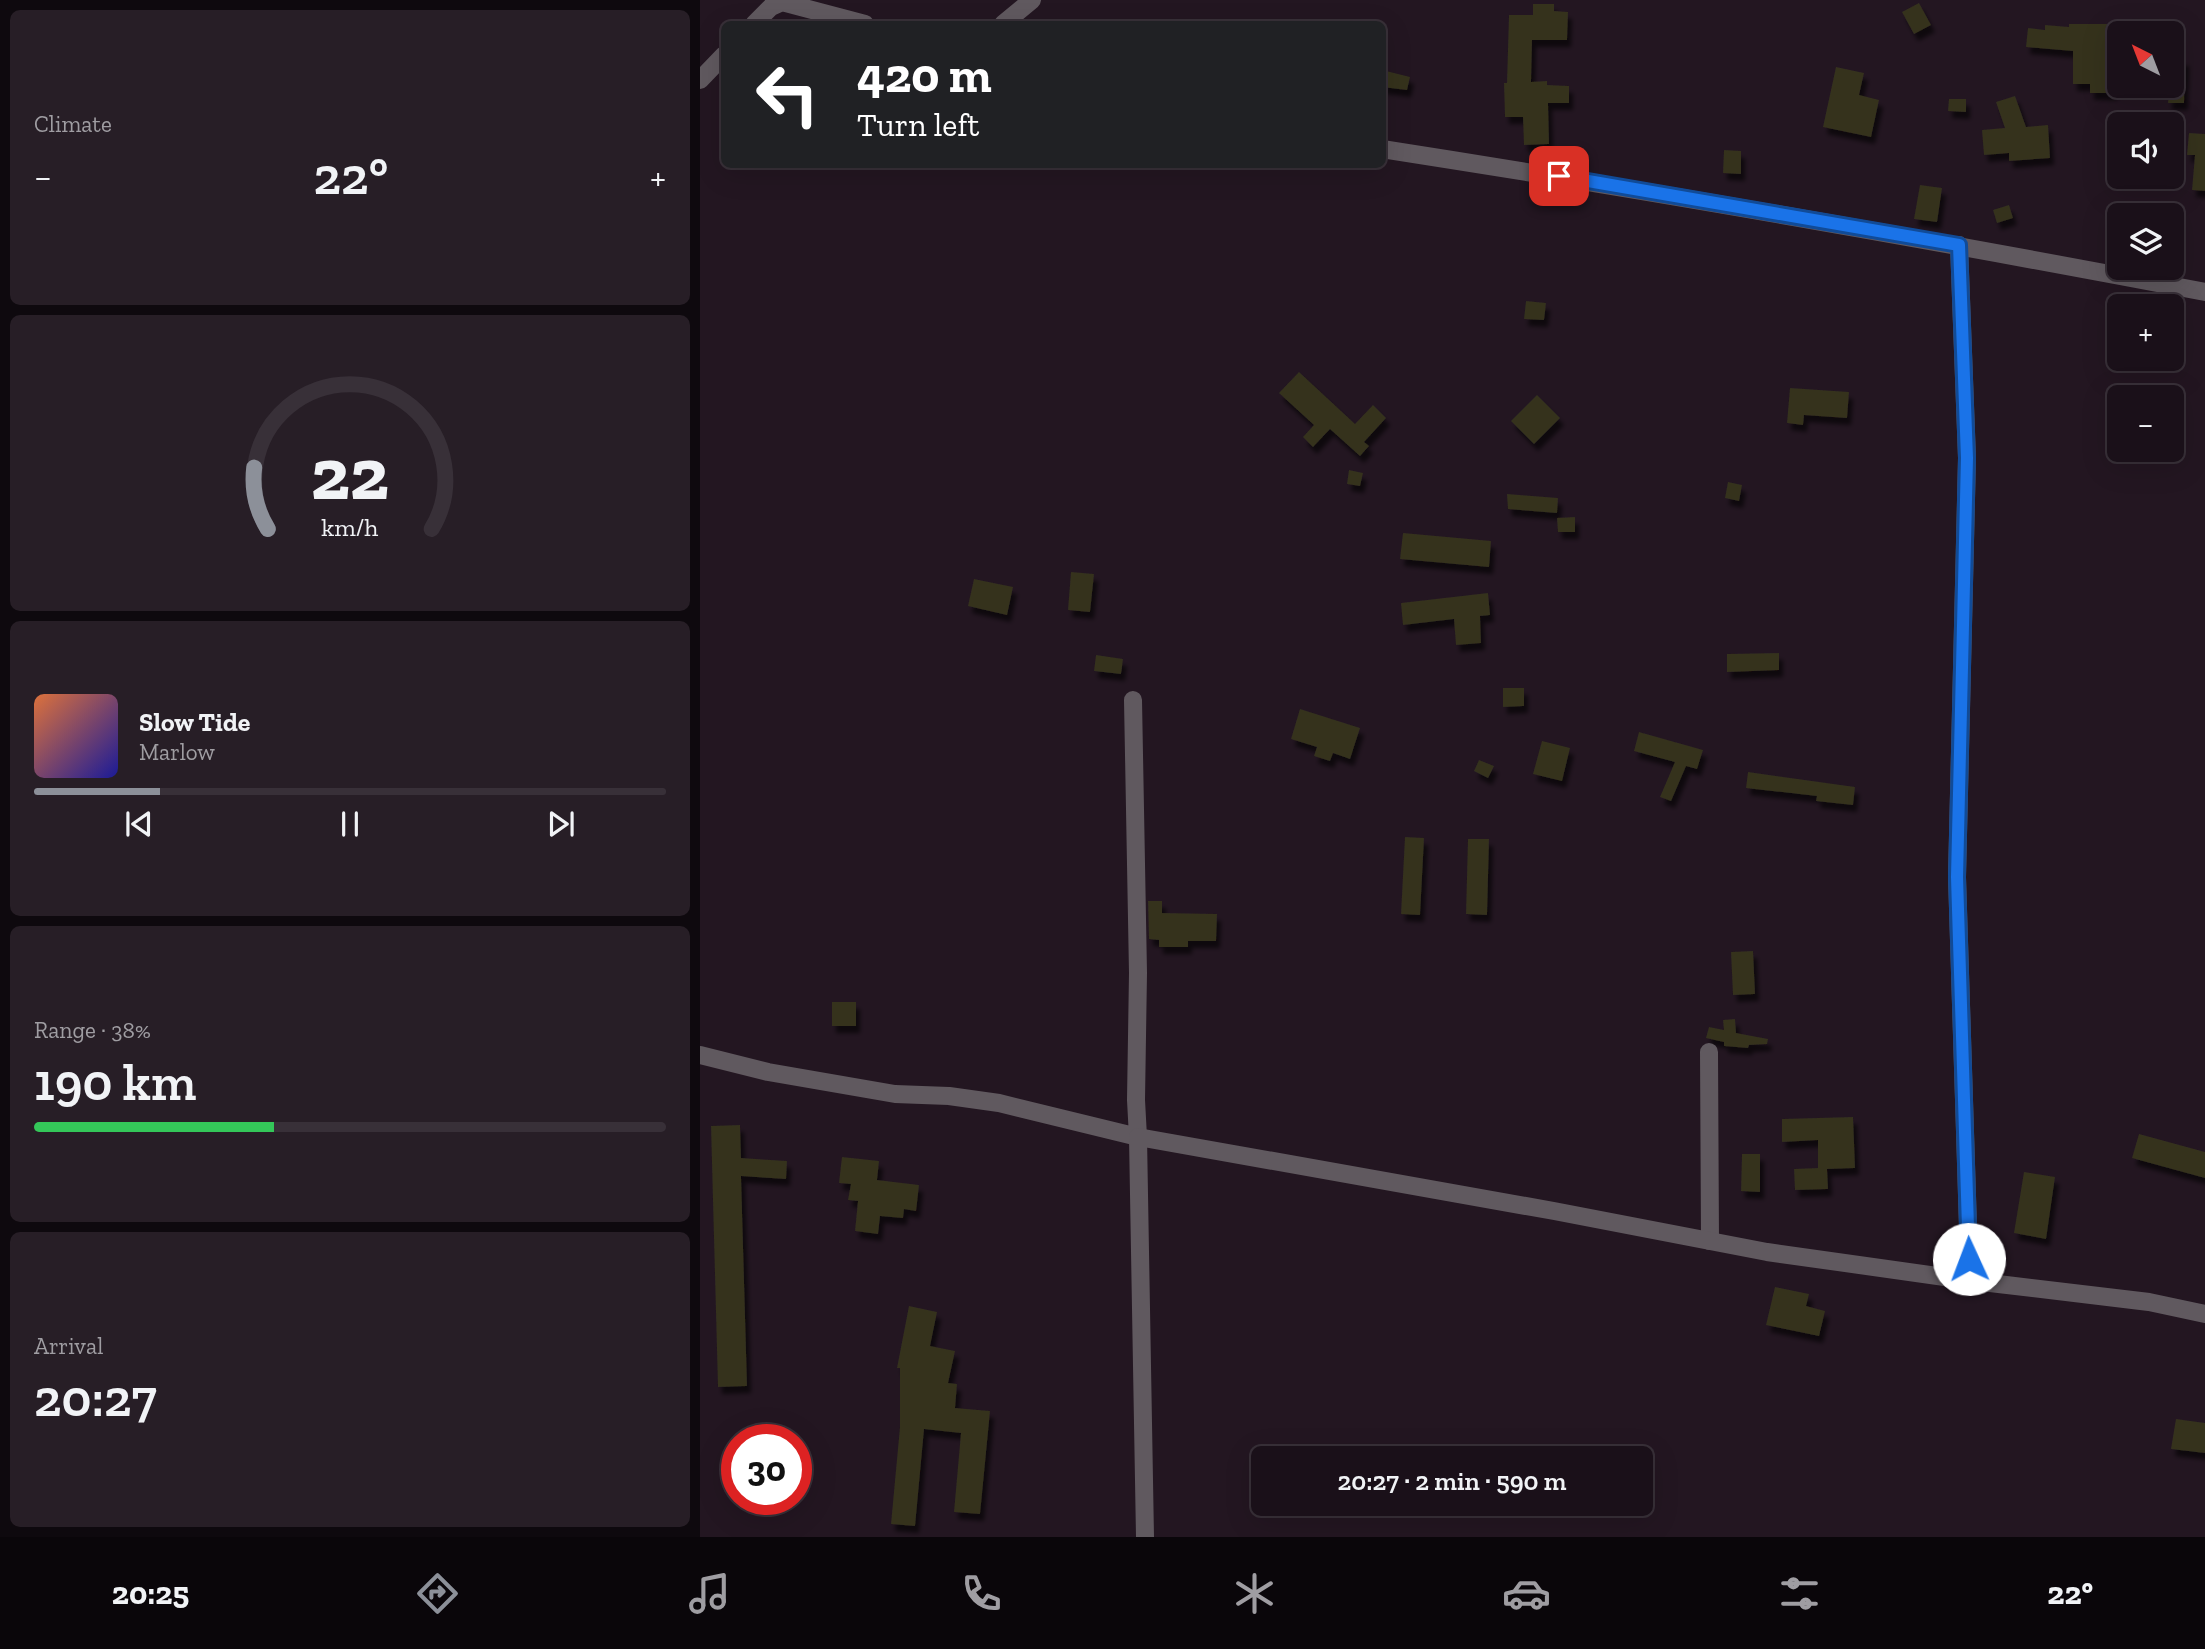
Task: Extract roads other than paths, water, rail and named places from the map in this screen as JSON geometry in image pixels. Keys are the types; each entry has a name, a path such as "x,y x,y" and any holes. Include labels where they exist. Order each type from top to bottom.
{"street":[{"path":"1007,21 1032,0"},
{"path":"757,21 771,7 782,2 854,21"},
{"path":"700,79 721,58"},
{"path":"1386,150 1559,176 1959,245 2205,292"},
{"path":"1959,245 1967,458 1957,877 1969,1259 1973,1281"},
{"path":"1133,700 1138,973 1136,1100 1145,1537"},
{"path":"1709,1052 1710,1241"},
{"path":"700,1055 768,1072 895,1094 949,1096 999,1103 1138,1136 1767,1252 2149,1302 2205,1314"}]}
